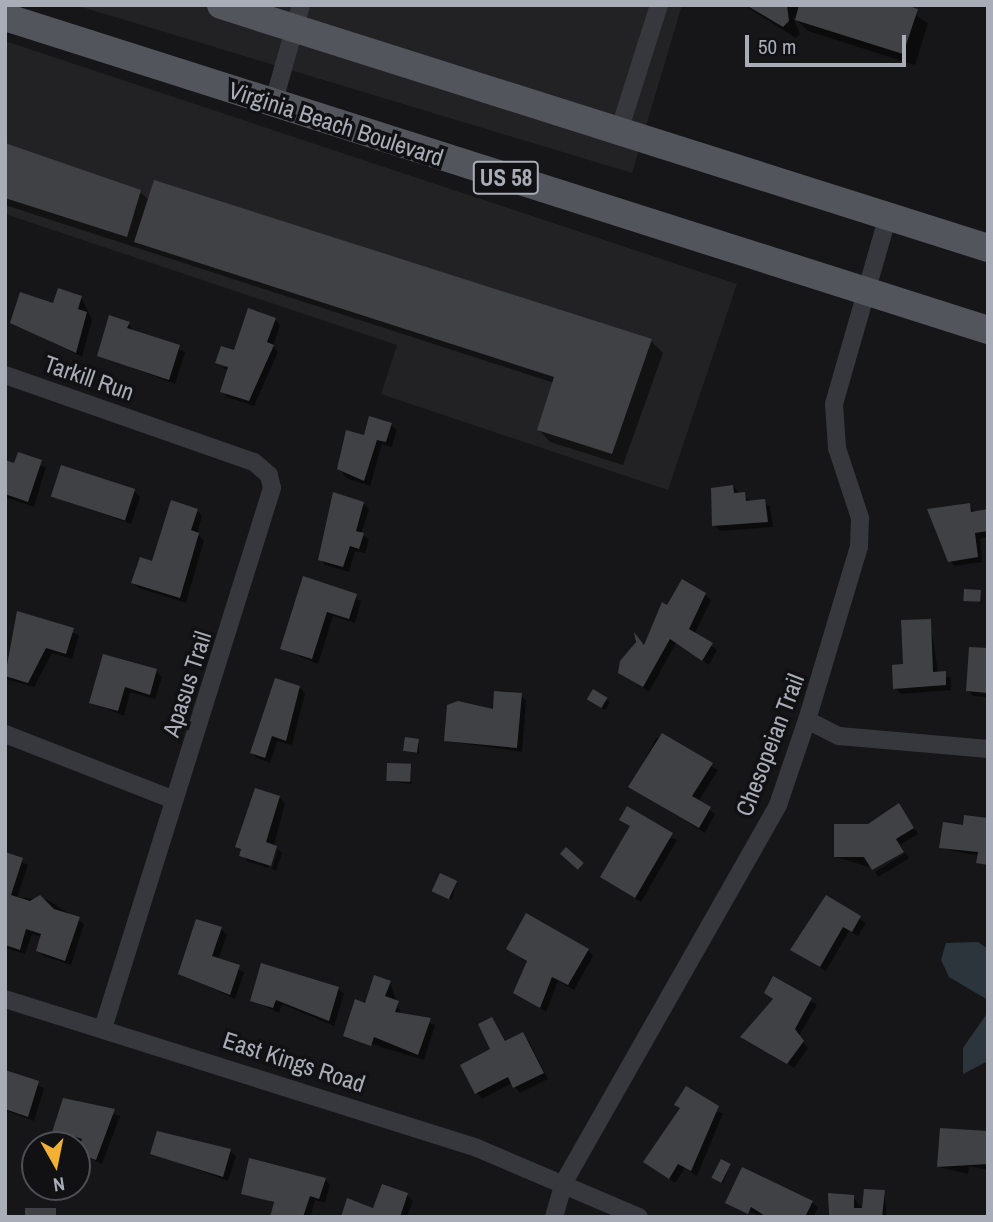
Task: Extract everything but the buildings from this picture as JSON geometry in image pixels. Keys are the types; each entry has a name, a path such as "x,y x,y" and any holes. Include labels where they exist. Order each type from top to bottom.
{"main road":[{"path":"221,5 298,17 619,131 887,219 988,248"},
{"name":"Virginia Beach Boulevard","path":"5,17 988,330"}],"street":[{"path":"619,131 659,5"},
{"path":"273,104 298,17"},
{"name":"Chesopeian Trail","path":"554,1217 564,1182 778,805 807,720 859,547 860,518 838,448 834,404 887,219"},
{"name":"Tarkill Run","path":"5,375 156,428"},
{"name":"Apasus Trail","path":"104,1026 272,488 269,475 254,461 156,428"},
{"path":"807,720 839,736 988,749"},
{"path":"5,734 174,800"},
{"name":"East Kings Road","path":"5,999 104,1026 564,1182 639,1217"}],"shaded area":[{"path":"75,5 682,5 632,173"},
{"path":"5,41 737,284 668,490 381,394 397,345 5,214"},
{"path":"978,942 988,949 988,1000 949,977 941,960 946,943"},
{"path":"988,1012 988,1061 963,1074 963,1048"}]}
